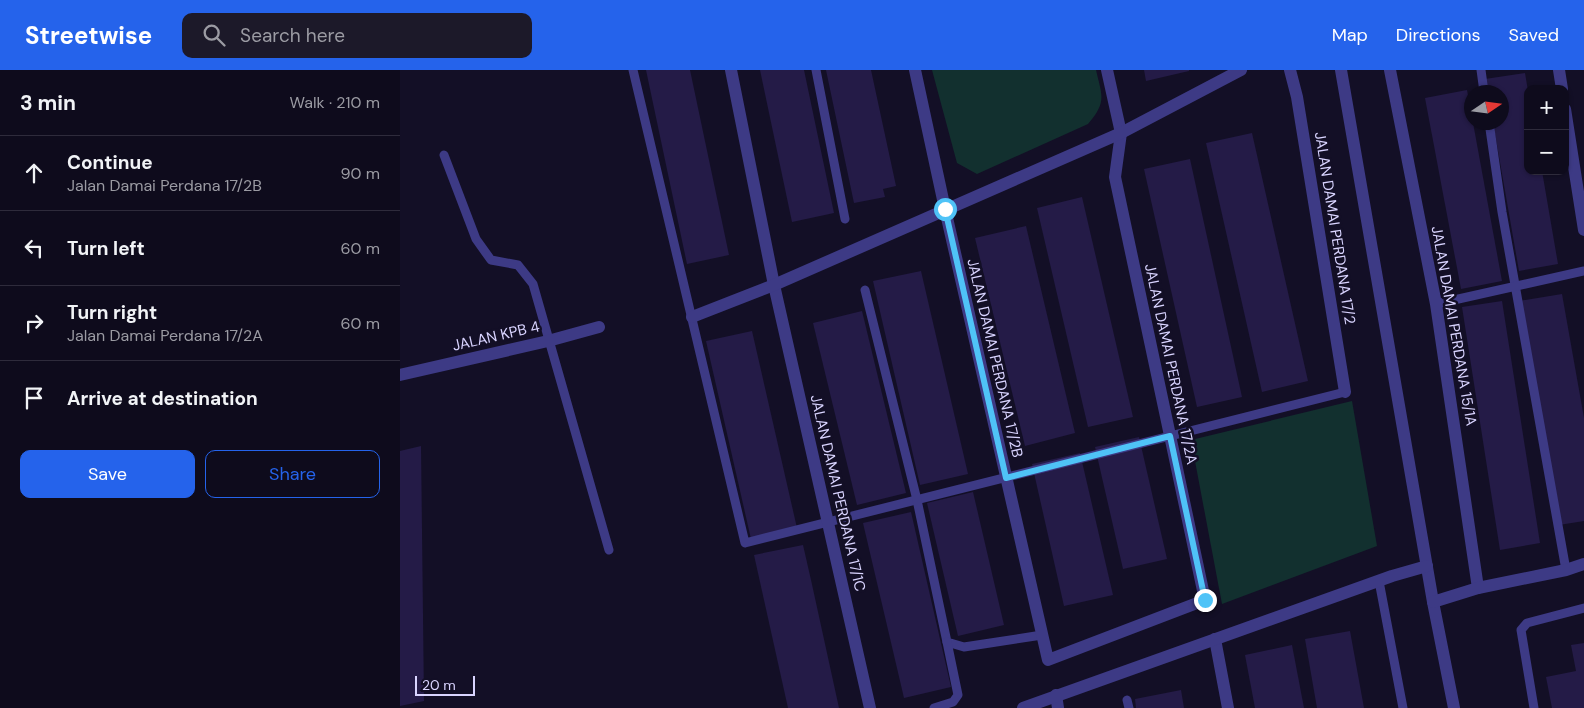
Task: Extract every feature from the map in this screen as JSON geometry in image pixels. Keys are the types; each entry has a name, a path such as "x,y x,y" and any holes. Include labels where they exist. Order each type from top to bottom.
{"street":[{"name":"JALAN DAMAI PERDANA 17/1C","path":"731,70 774,285 870,708"},
{"name":"JALAN DAMAI PERDANA 17/2B","path":"915,70 1048,660"},
{"path":"1107,70 1121,133"},
{"path":"692,317 774,285 1121,133 1241,70"},
{"name":"JALAN DAMAI PERDANA 17/2","path":"1290,70 1297,97 1345,392"},
{"path":"1341,70 1433,602 1454,708"},
{"name":"JALAN DAMAI PERDANA 15/1A","path":"1390,70 1436,304 1478,588"},
{"path":"1559,70 1561,85"},
{"path":"1568,130 1584,230"},
{"name":"JALAN DAMAI PERDANA 17/2A","path":"1048,660 1205,600 1115,177 1121,133"},
{"name":"JALAN KPB 4","path":"400,375 599,327"},
{"path":"1433,602 1478,588 1566,570 1584,564"},
{"path":"1023,708 1057,702 1216,639 1379,581 1427,566"},
{"path":"1216,639 1228,708"}],"lane":[{"path":"633,70 745,543 1345,392"},
{"path":"816,70 845,219"},
{"path":"1481,70 1483,85"},
{"path":"1490,130 1502,212 1566,570"},
{"path":"444,155 476,239 491,260 518,265 533,284 609,550"},
{"path":"1436,304 1584,271"},
{"path":"865,290 917,500 958,695 953,702 934,708"},
{"path":"1379,581 1403,708"},
{"path":"1534,708 1521,630 1527,623 1584,608"},
{"path":"947,642 964,647 1042,634"}],"green space":[{"path":"932,70 1096,70 1101,99 1098,110 1088,124 977,174 957,163"},
{"path":"1352,401 1377,546 1222,604 1191,440"}],"building":[{"path":"646,70 690,70 729,255 687,264"},
{"path":"760,70 804,70 834,213 792,222"},
{"path":"826,70 871,70 896,186 883,189 885,197 854,203"},
{"path":"1144,70 1189,70 1189,71 1146,81"},
{"path":"1525,73 1527,85 1524,85 1524,175 1543,175 1558,264 1519,271 1494,130 1509,130 1509,85 1486,85 1485,79"},
{"path":"1464,91 1464,130 1474,130 1502,281 1461,289 1425,98"},
{"path":"1252,133 1308,381 1262,392 1206,143"},
{"path":"1190,159 1242,397 1197,407 1144,169"},
{"path":"1082,197 1133,417 1088,427 1037,208"},
{"path":"1026,226 1075,433 1025,446 975,238"},
{"path":"921,271 968,474 920,485 873,281"},
{"path":"1562,294 1584,418 1584,521 1559,525 1519,301"},
{"path":"1502,301 1540,543 1500,550 1462,307"},
{"path":"862,311 906,493 857,505 813,323"},
{"path":"752,331 797,528 751,539 706,341"},
{"path":"1139,437 1167,559 1123,569 1095,447"},
{"path":"421,446 424,701 400,706 400,451"},
{"path":"1080,453 1113,595 1064,606 1032,464"},
{"path":"973,492 1004,625 958,636 927,503"},
{"path":"911,512 951,687 904,698 863,523"},
{"path":"803,545 839,708 788,708 754,555"},
{"path":"1350,631 1364,708 1317,708 1305,639"},
{"path":"1584,643 1584,708 1552,708 1546,677 1576,671 1571,645"},
{"path":"1292,645 1304,708 1255,708 1245,655"},
{"path":"1181,690 1184,708 1136,708 1135,699"}],"route":[{"path":"945,209 1006,478 1170,436 1205,600"}]}
